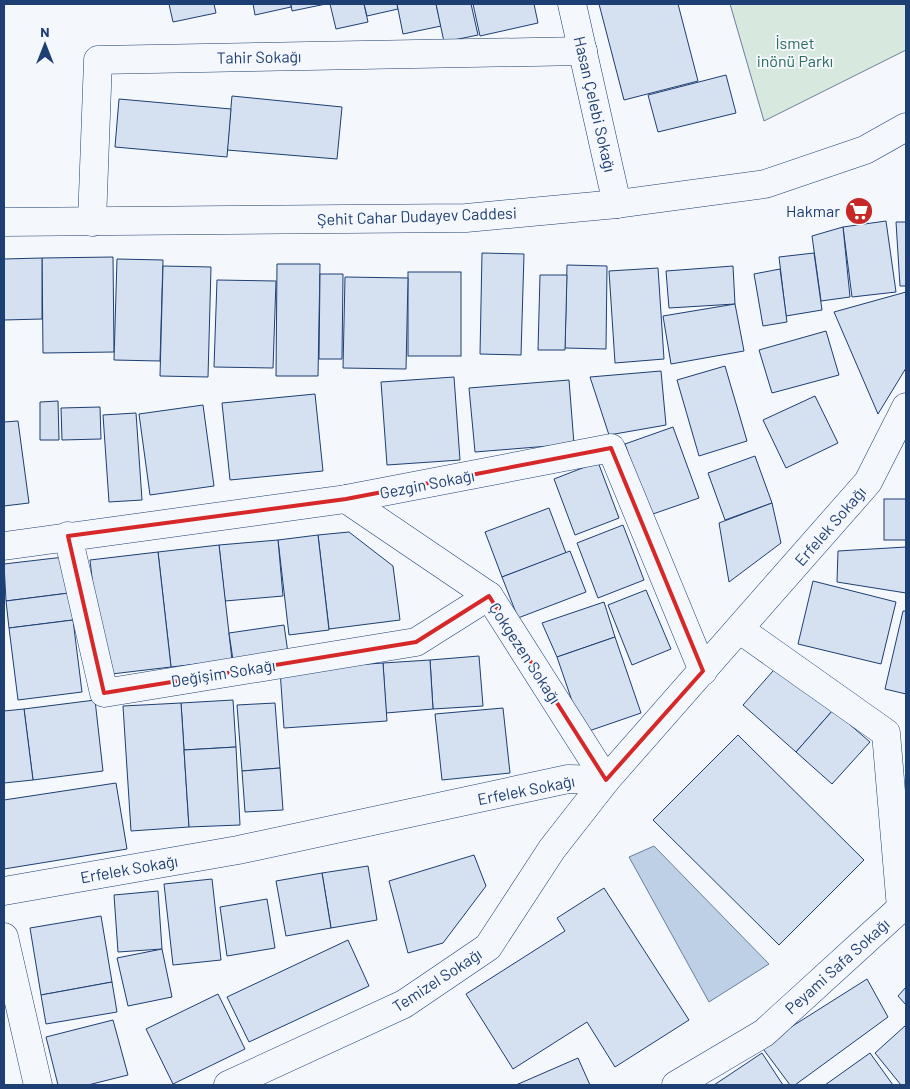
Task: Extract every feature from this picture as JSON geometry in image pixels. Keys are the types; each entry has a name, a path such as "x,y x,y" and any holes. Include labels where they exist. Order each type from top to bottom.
{"street":[{"name":"Hasan Çelebi Sokağı","path":"572,4 617,204"},
{"name":"Tahir Sokağı","path":"92,222 98,60 583,50"},
{"name":"Şehit Cahar Dudayev Caddesi","path":"4,222 466,218 617,204 765,184 864,150 906,127"},
{"name":"Erfelek Sokağı","path":"4,891 238,850 568,779 606,780 868,482 906,407"},
{"name":"Gezgin Sokağı","path":"4,546 346,499 611,448 703,671"},
{"name":"Çokgezen Sokağı","path":"346,499 489,596 606,780"},
{"name":"Değişim Sokağı","path":"68,536 104,693 416,642 489,596"},
{"name":"Peyami Safa Sokağı","path":"676,1085 764,1033 901,908 886,733 740,629"},
{"name":"Temizel Sokağı","path":"228,1085 404,1004 488,946 552,850 606,780"},
{"path":"4,937 38,1085"}],"highlighted area":[{"path":"611,448 703,671 606,780 489,596 416,642 104,693 68,536 346,499"}],"green space":[{"name":"İsmet inönü Parkı","path":"730,4 906,4 906,50 764,121"}],"water":[{"path":"654,846 769,964 709,1002 629,857"}],"building":[{"path":"169,4 214,4 216,13 173,22"},
{"path":"253,4 291,4 291,7 255,15"},
{"path":"291,4 326,4 292,11"},
{"path":"330,4 364,4 368,22 336,29"},
{"path":"364,4 397,4 398,9 367,16"},
{"path":"397,4 436,4 441,26 403,34"},
{"path":"436,4 471,4 478,35 444,42"},
{"path":"473,4 534,4 538,23 480,36"},
{"path":"599,4 678,4 698,81 624,100"},
{"path":"726,75 736,113 658,132 648,95"},
{"path":"232,96 342,107 337,159 227,150"},
{"path":"119,99 231,109 227,157 115,147"},
{"path":"886,221 896,292 852,297 843,227"},
{"path":"896,222 906,222 906,286 900,286"},
{"path":"843,227 850,297 821,301 812,236"},
{"path":"482,253 524,254 521,355 480,354"},
{"path":"814,253 822,310 786,316 779,257"},
{"path":"113,257 114,352 43,353 42,258"},
{"path":"42,258 42,319 4,320 4,259"},
{"path":"117,259 163,260 160,361 114,360"},
{"path":"277,264 320,264 318,376 276,376"},
{"path":"567,265 607,266 606,349 565,348"},
{"path":"163,266 211,267 208,377 160,376"},
{"path":"733,266 735,304 669,308 666,271"},
{"path":"658,268 664,359 615,363 609,271"},
{"path":"780,269 787,322 763,326 754,274"},
{"path":"408,272 461,272 461,356 408,356"},
{"path":"320,274 343,274 342,359 319,359"},
{"path":"540,275 567,275 565,350 538,350"},
{"path":"345,277 408,278 406,369 343,368"},
{"path":"217,280 276,281 273,368 214,367"},
{"path":"906,292 906,368 878,414 834,312"},
{"path":"735,304 744,351 671,364 663,316"},
{"path":"826,331 839,375 772,393 759,350"},
{"path":"725,366 747,441 699,456 677,380"},
{"path":"661,371 666,425 609,435 590,377"},
{"path":"454,377 460,460 387,465 381,382"},
{"path":"569,380 574,444 475,452 469,388"},
{"path":"315,394 323,471 230,480 222,403"},
{"path":"815,396 838,443 786,468 763,420"},
{"path":"58,401 59,440 40,440 40,402"},
{"path":"203,405 214,486 150,495 139,414"},
{"path":"100,407 101,439 62,440 61,408"},
{"path":"136,413 142,500 109,502 103,415"},
{"path":"18,421 29,503 4,506 4,422"},
{"path":"673,427 699,498 650,515 625,444"},
{"path":"755,456 772,503 725,520 708,473"},
{"path":"598,462 619,518 575,535 554,479"},
{"path":"884,499 906,499 906,540 884,540"},
{"path":"772,503 781,543 729,582 719,523"},
{"path":"549,508 566,553 502,577 485,532"},
{"path":"623,525 644,580 598,598 577,543"},
{"path":"349,532 393,566 400,620 329,629 318,535"},
{"path":"318,535 329,630 289,635 278,540"},
{"path":"278,540 283,596 225,601 219,545"},
{"path":"219,545 232,660 171,667 158,552"},
{"path":"906,547 906,593 837,582 838,551"},
{"path":"570,551 586,592 518,618 502,577"},
{"path":"158,552 171,667 103,675 90,560"},
{"path":"64,557 69,593 6,601 4,564"},
{"path":"813,581 896,602 881,664 798,644"},
{"path":"646,590 671,649 632,665 608,605"},
{"path":"69,593 73,620 9,628 6,601"},
{"path":"604,602 615,637 557,657 542,623"},
{"path":"903,611 906,611 906,694 885,689"},
{"path":"73,620 82,692 18,700 9,628"},
{"path":"284,625 288,653 233,660 229,633"},
{"path":"615,637 641,713 583,733 557,657"},
{"path":"479,656 483,706 433,709 430,660"},
{"path":"430,660 433,709 386,713 383,663"},
{"path":"383,663 387,721 284,728 280,670"},
{"path":"780,663 833,710 796,752 743,705"},
{"path":"95,700 103,771 33,780 24,709"},
{"path":"233,700 236,747 184,750 181,703"},
{"path":"181,703 189,827 131,831 123,706"},
{"path":"275,703 280,768 242,771 237,705"},
{"path":"503,708 510,773 442,780 435,714"},
{"path":"24,709 33,780 4,783 4,711"},
{"path":"833,710 870,742 832,784 796,752"},
{"path":"738,735 864,860 779,945 653,820"},
{"path":"236,747 240,825 189,827 184,750"},
{"path":"280,768 283,810 245,812 242,771"},
{"path":"116,783 127,849 4,869 4,800"},
{"path":"474,855 486,886 443,943 408,953 389,881"},
{"path":"368,866 377,920 331,928 322,873"},
{"path":"322,873 331,928 286,936 276,881"},
{"path":"212,879 221,960 173,965 164,884"},
{"path":"604,888 689,1020 615,1067 587,1022 513,1069 466,994 565,931 557,918"},
{"path":"158,891 162,949 118,952 114,895"},
{"path":"267,899 275,948 227,956 220,907"},
{"path":"101,916 112,982 41,995 30,928"},
{"path":"348,940 369,986 249,1042 227,997"},
{"path":"162,949 172,997 128,1006 117,958"},
{"path":"867,979 888,1017 795,1085 790,1085 761,1046"},
{"path":"112,982 117,1012 46,1024 41,995"},
{"path":"906,987 906,1005 898,996"},
{"path":"218,994 245,1049 173,1084 146,1029"},
{"path":"113,1020 128,1075 88,1085 58,1085 46,1037"},
{"path":"906,1025 906,1085 901,1085 875,1053"},
{"path":"762,1053 783,1085 714,1085"},
{"path":"870,1053 893,1085 825,1085"},
{"path":"578,1058 590,1085 516,1085"}],"place":[{"name":"Hakmar","path":"859,211"}]}
